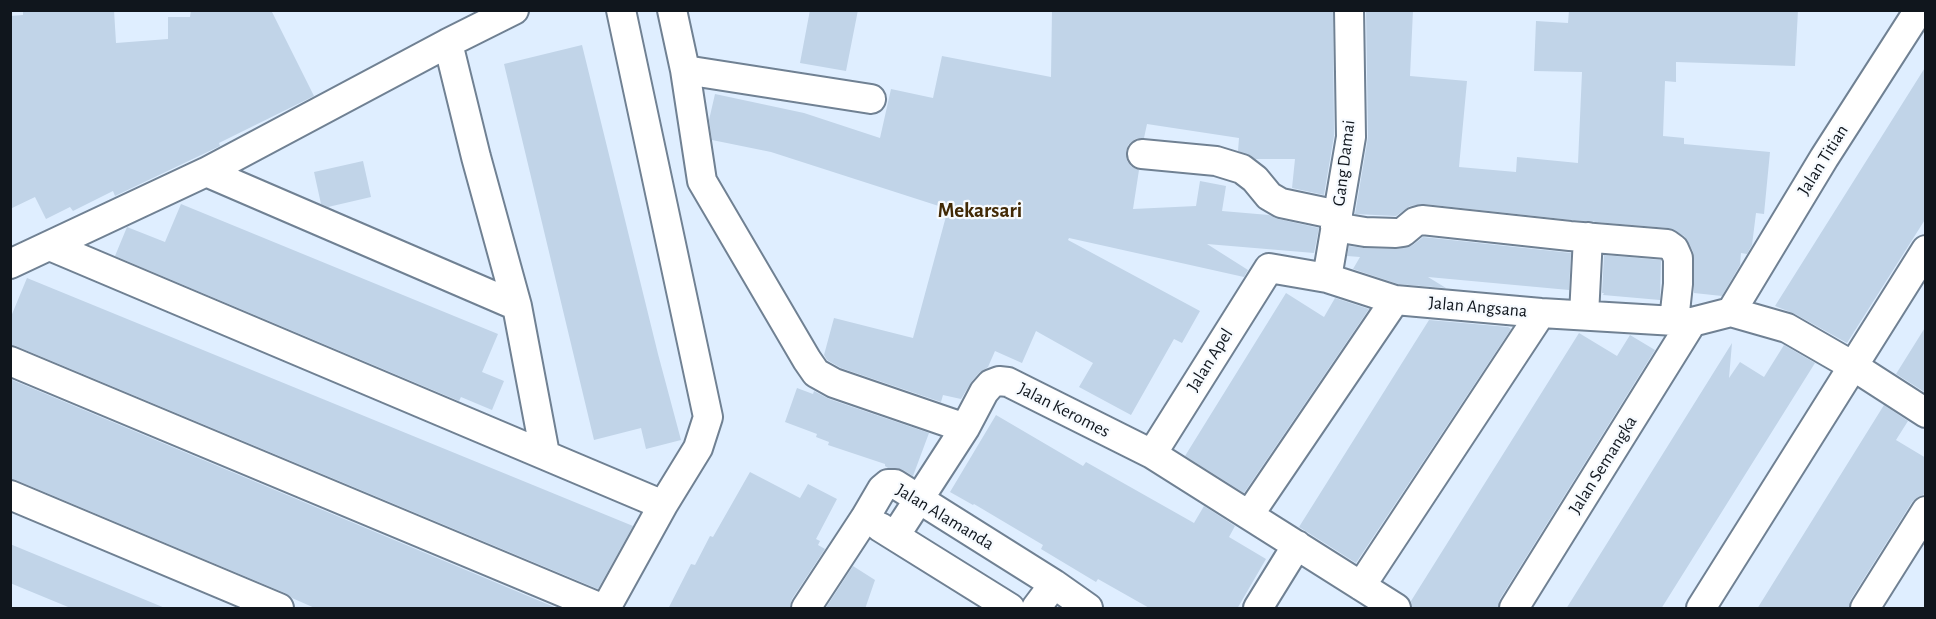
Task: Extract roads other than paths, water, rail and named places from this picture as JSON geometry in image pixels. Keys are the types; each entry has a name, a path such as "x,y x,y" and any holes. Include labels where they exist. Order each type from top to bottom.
{"street":[{"path":"10,264 206,172 514,10"},
{"path":"606,609 663,505 698,448 708,417 621,10"},
{"path":"672,10 685,70 702,181 816,373 834,383 965,428"},
{"name":"Gang Damai","path":"1327,278 1351,137 1349,10"},
{"name":"Jalan Titian","path":"1731,312 1909,16"},
{"path":"448,43 476,158 517,306 545,454"},
{"path":"685,70 871,99"},
{"path":"1142,154 1216,161 1242,169 1255,179 1269,196 1281,203 1365,232 1396,233 1422,220 1667,244 1674,249 1678,258 1678,284 1683,321"},
{"path":"206,172 517,306"},
{"path":"1584,315 1588,237"},
{"path":"50,246 663,505"},
{"path":"1701,609 1926,250"},
{"name":"Jalan Angsana","path":"1269,268 1327,278 1395,300 1541,313 1683,321 1731,312"},
{"name":"Jalan Apel","path":"1152,454 1269,268"},
{"path":"1249,515 1395,300"},
{"path":"1731,312 1787,328 1853,366 1926,413"},
{"path":"1361,586 1541,313"},
{"name":"Jalan Semangka","path":"1514,609 1683,321"},
{"path":"10,361 601,609"},
{"name":"Jalan Keromes","path":"895,536 965,428 984,392 999,381 1008,382 1152,454 1396,609"},
{"name":"Jalan Alamanda","path":"865,518 882,489 888,484 895,484 1054,584 1088,609"},
{"path":"10,495 279,609"},
{"path":"1865,609 1926,511"},
{"path":"806,609 865,518 1010,609"},
{"path":"1258,609 1297,545"},
{"path":"1036,609 1054,584"}],"district":[{"name":"Mekarsari","path":"980,211"}]}
